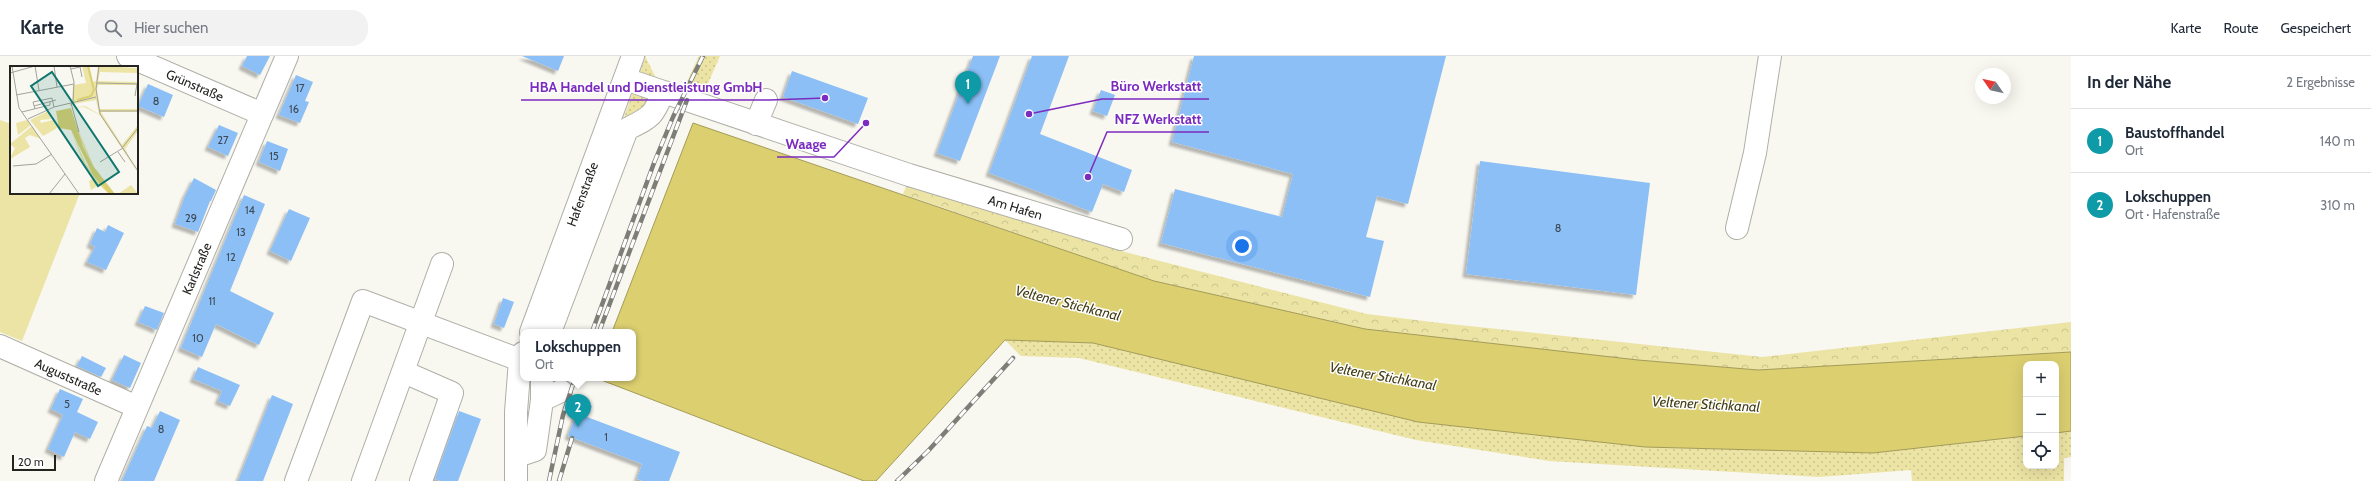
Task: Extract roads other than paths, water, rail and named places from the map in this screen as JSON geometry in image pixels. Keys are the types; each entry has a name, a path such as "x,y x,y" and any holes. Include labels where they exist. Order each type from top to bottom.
{"street":[{"name":"Grünstraße","path":"128,56 262,114"},
{"name":"Karlstraße","path":"106,481 287,56"},
{"name":"Hafenstraße","path":"532,329 633,56"},
{"path":"1736,228 1755,153 1770,56"},
{"path":"551,329 627,129 649,118 655,112 666,93 625,79"},
{"name":"Am Hafen","path":"666,93 756,124 883,162 909,175 1121,239"},
{"path":"756,124 766,100"},
{"path":"363,481 404,372 442,264"},
{"path":"296,481 363,301 421,323 520,355"},
{"name":"Auguststraße","path":"0,346 137,407"},
{"path":"404,372 452,393 421,481"},
{"path":"516,481 516,412 520,375"},
{"path":"517,456 535,450 551,396 544,381"}],"water":[{"name":"Veltener Stichkanal","path":"693,123 1154,281 1365,329 1638,360 1758,370 2071,352 2071,431 2059,433 2059,361 2023,361 2023,436 1873,453 1645,447 1418,422 1093,343 1005,340 876,481 864,481 604,381 636,381 636,329 613,329"}],"railway":[{"path":"593,329 654,163 673,117 703,56"},
{"path":"600,329 687,100"},
{"path":"897,481 928,451 1013,358"},
{"path":"549,481 563,415 574,381"},
{"path":"559,481 572,438"}],"place":[{"name":"HBA Handel und Dienstleistung GmbH","path":"825,98"},
{"name":"Baustoffhandel","path":"968,104"},
{"name":"Büro Werkstatt","path":"1029,114"},
{"name":"Waage","path":"866,123"},
{"name":"NFZ Werkstatt","path":"1088,177"},
{"name":"Lokschuppen","path":"578,427"}]}
